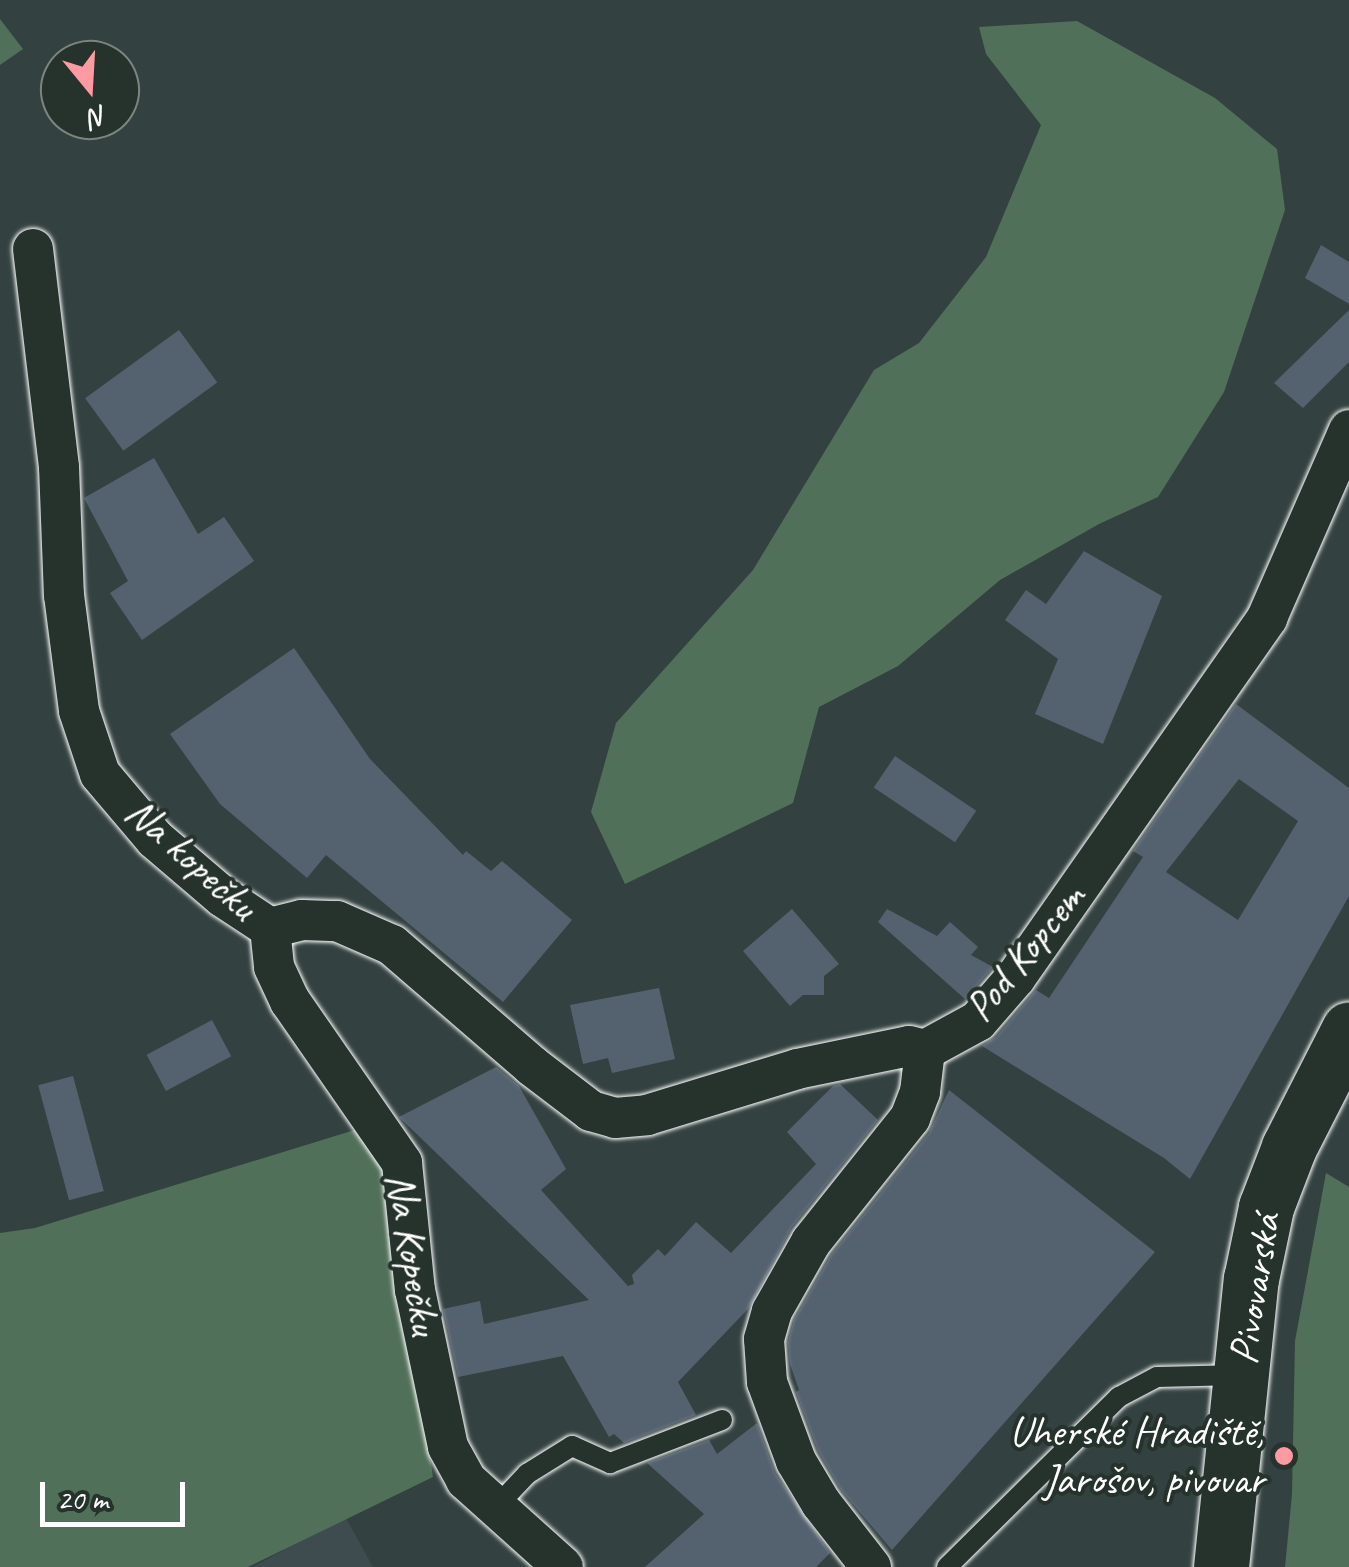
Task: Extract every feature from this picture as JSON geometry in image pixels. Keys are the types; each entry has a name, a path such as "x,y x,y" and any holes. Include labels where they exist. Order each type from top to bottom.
{"main road":[{"name":"Pivovarská","path":"1220,1567 1251,1279 1274,1182 1349,1029"}],"street":[{"name":"Na kopečku","path":"32,249 59,468 64,595 79,711 100,774 155,838 222,896 270,928 302,920 337,921 392,945 532,1066 591,1111 615,1118 647,1114 797,1070 909,1046 924,1050"},
{"name":"Pod Kopcem","path":"871,1567 821,1503 796,1461 767,1382 764,1338 772,1311 811,1242 910,1118 920,1092 924,1050 978,1021 1016,977 1267,618 1349,430"},
{"name":"Na Kopečku","path":"270,928 274,966 290,1001 402,1163 415,1290 448,1447 466,1480 564,1567"}],"lane":[{"path":"947,1567 1119,1397 1157,1377 1241,1375"},
{"path":"495,1508 528,1474 572,1446 610,1462 722,1420"}],"shaded area":[{"path":"345,1516 373,1567 253,1567"}],"green space":[{"path":"0,19 23,49 0,65"},
{"path":"1077,21 1215,98 1277,149 1285,210 1224,392 1158,497 1099,524 1000,580 898,666 819,707 793,803 625,884 591,812 616,723 753,570 874,370 919,343 986,257 1041,125 986,54 979,27"},
{"path":"358,1129 388,1167 433,1477 248,1567 0,1567 0,1233 35,1228"},
{"path":"1326,1173 1349,1187 1349,1567 1285,1567 1292,1494 1295,1341"}],"building":[{"path":"1321,245 1349,262 1349,304 1305,278"},
{"path":"1349,310 1349,362 1303,408 1274,383"},
{"path":"179,330 217,383 123,451 85,398"},
{"path":"154,458 198,534 224,517 254,561 142,640 110,593 128,581 84,498"},
{"path":"1084,551 1162,596 1103,744 1035,714 1058,659 1005,620 1026,590 1046,604"},
{"path":"294,648 370,759 463,855 466,851 491,871 502,861 572,920 503,1002 326,855 307,878 220,804 170,734"},
{"path":"1236,704 1349,788 1349,896 1190,1179 1164,1158 982,1046 996,1037 1036,990 1049,998 1143,857 1133,851","holes":["1239,779 1298,821 1238,920 1166,872"]},
{"path":"895,756 976,811 955,842 874,788"},
{"path":"792,909 839,964 824,976 824,995 803,995 790,1006 743,951"},
{"path":"887,909 937,936 950,922 978,947 971,955 993,967 965,999 878,922"},
{"path":"659,988 675,1059 612,1073 608,1058 583,1064 570,1005"},
{"path":"212,1020 231,1056 166,1091 147,1055"},
{"path":"496,1067 519,1086 566,1169 541,1190 628,1286 634,1284 632,1275 658,1249 665,1256 696,1222 731,1253 816,1164 787,1132 833,1086 840,1084 878,1120 792,1227 748,1309 678,1382 696,1415 624,1443 614,1434 609,1437 563,1356 458,1377 443,1309 480,1301 484,1324 589,1300 399,1117"},
{"path":"73,1076 104,1191 69,1200 38,1085"},
{"path":"949,1090 1155,1252 892,1550 841,1490 818,1451 796,1392 799,1390 788,1342 794,1320 831,1255 929,1133"},
{"path":"757,1423 775,1473 830,1553 816,1567 645,1567 704,1514 647,1463 709,1440 717,1454"}],"place":[{"name":"Uherské Hradiště, Jarošov, pivovar","path":"1284,1456"}]}
